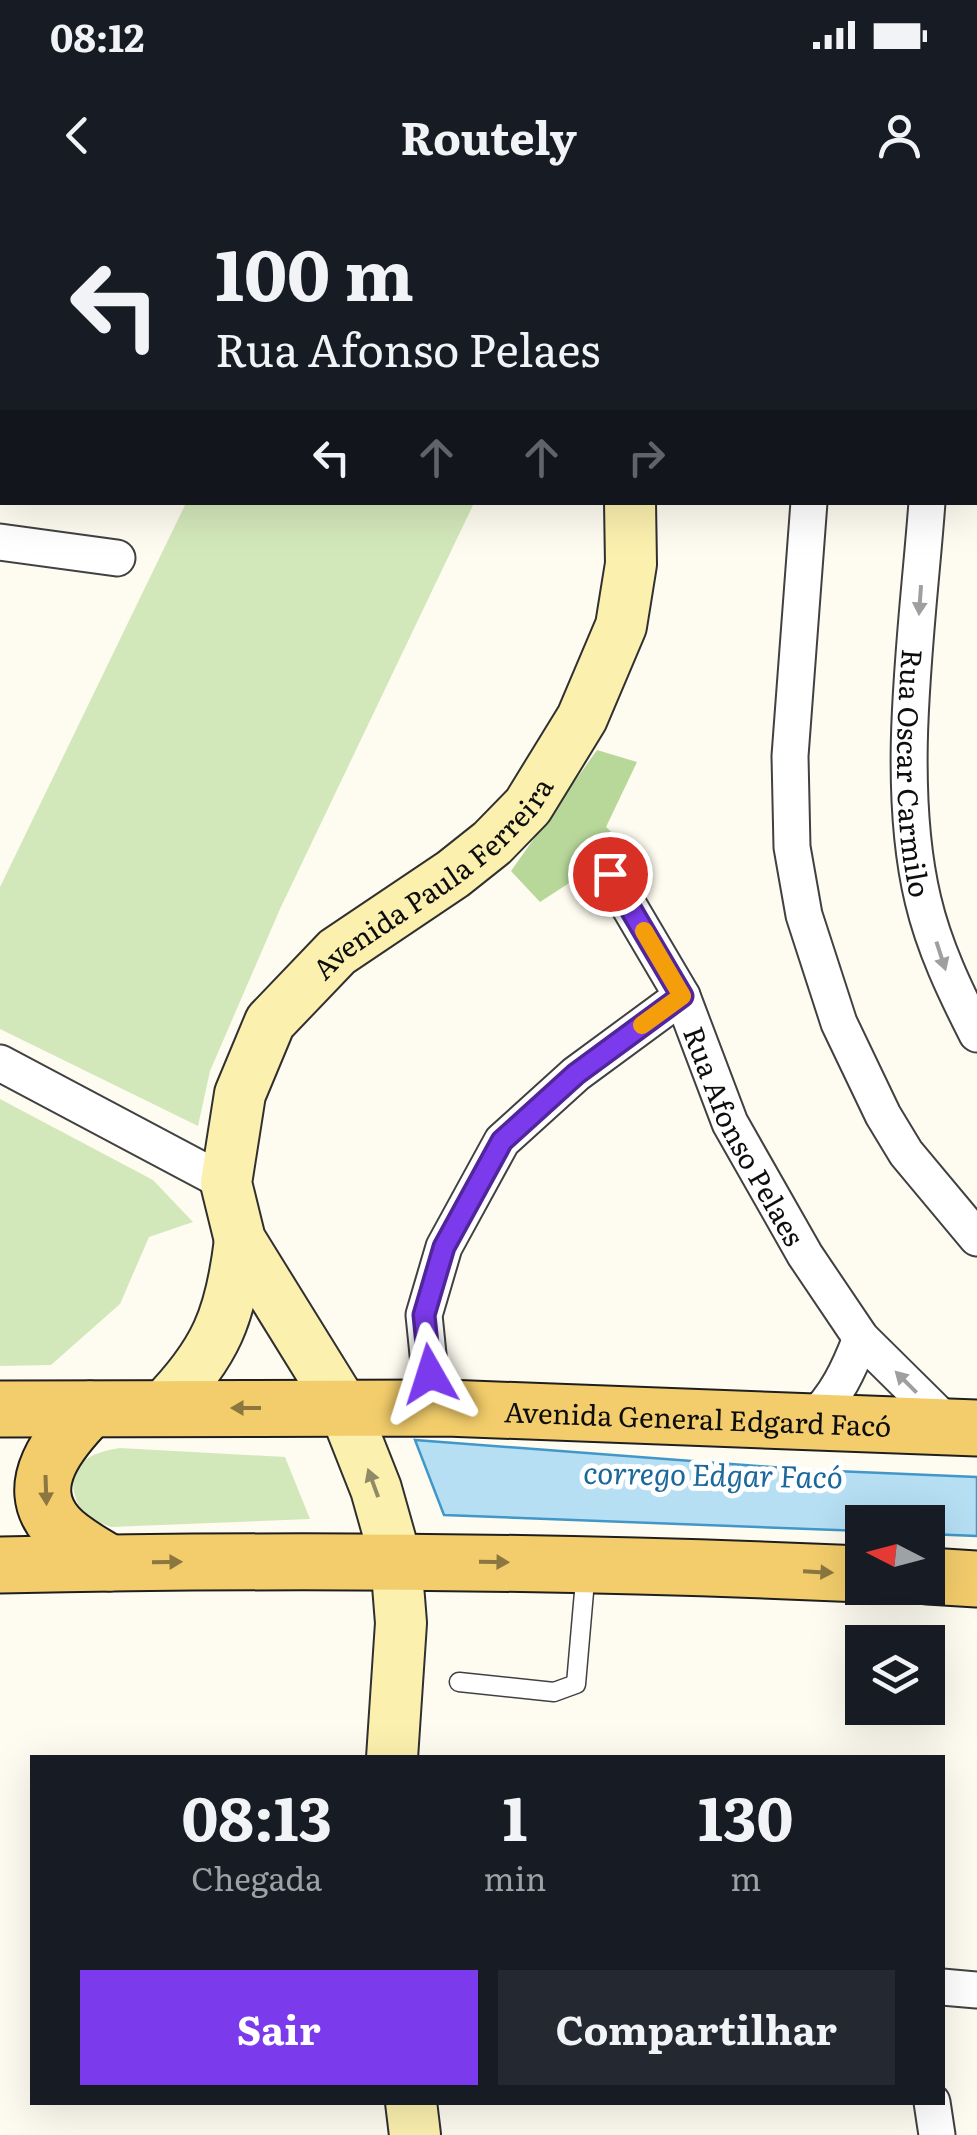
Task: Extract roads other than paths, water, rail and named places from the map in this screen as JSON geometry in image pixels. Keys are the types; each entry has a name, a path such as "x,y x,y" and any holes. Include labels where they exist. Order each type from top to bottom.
{"main road":[{"name":"Avenida Paula Ferreira","path":"392,1755 402,1623 396,1560 376,1489 344,1408 240,1240 226,1183 240,1094 270,1022 337,952 453,874 492,843 528,806 582,718 621,626 632,564 630,505"},
{"name":"Avenida Paula Ferreira","path":"162,1408 207,1355 226,1319 240,1240"},
{"path":"90,1408 60,1440 49,1459 44,1493 56,1525 110,1563"},
{"name":"Avenida General Edgard Facó","path":"0,1409 446,1408 964,1428"},
{"path":"0,1565 396,1560 845,1573"},
{"path":"945,1577 977,1579"},
{"path":"411,2105 415,2135"}],"street":[{"path":"809,505 790,756 792,847 804,916 839,1023 883,1115 906,1153 977,1238"},
{"name":"Rua Oscar Carmilo","path":"927,505 911,730 912,822 923,898 946,971 977,1034"},
{"path":"0,542 117,558"},
{"name":"Rua Afonso Pelaes","path":"610,874 682,996 730,1122 805,1255 862,1338 964,1428"},
{"path":"446,1408 430,1374 424,1315 444,1247 502,1141 576,1074 682,996"},
{"path":"0,1063 226,1183"},
{"path":"810,1420 832,1398 862,1338"},
{"path":"945,1987 977,1990"},
{"path":"932,2105 936,2135"}],"lane":[{"path":"459,1682 554,1692 576,1684 586,1563"}],"water":[{"name":"corrego Edgar Facó","path":"415,1440 811,1470 977,1477 977,1536 945,1535 945,1505 845,1505 845,1530 444,1515"}]}
